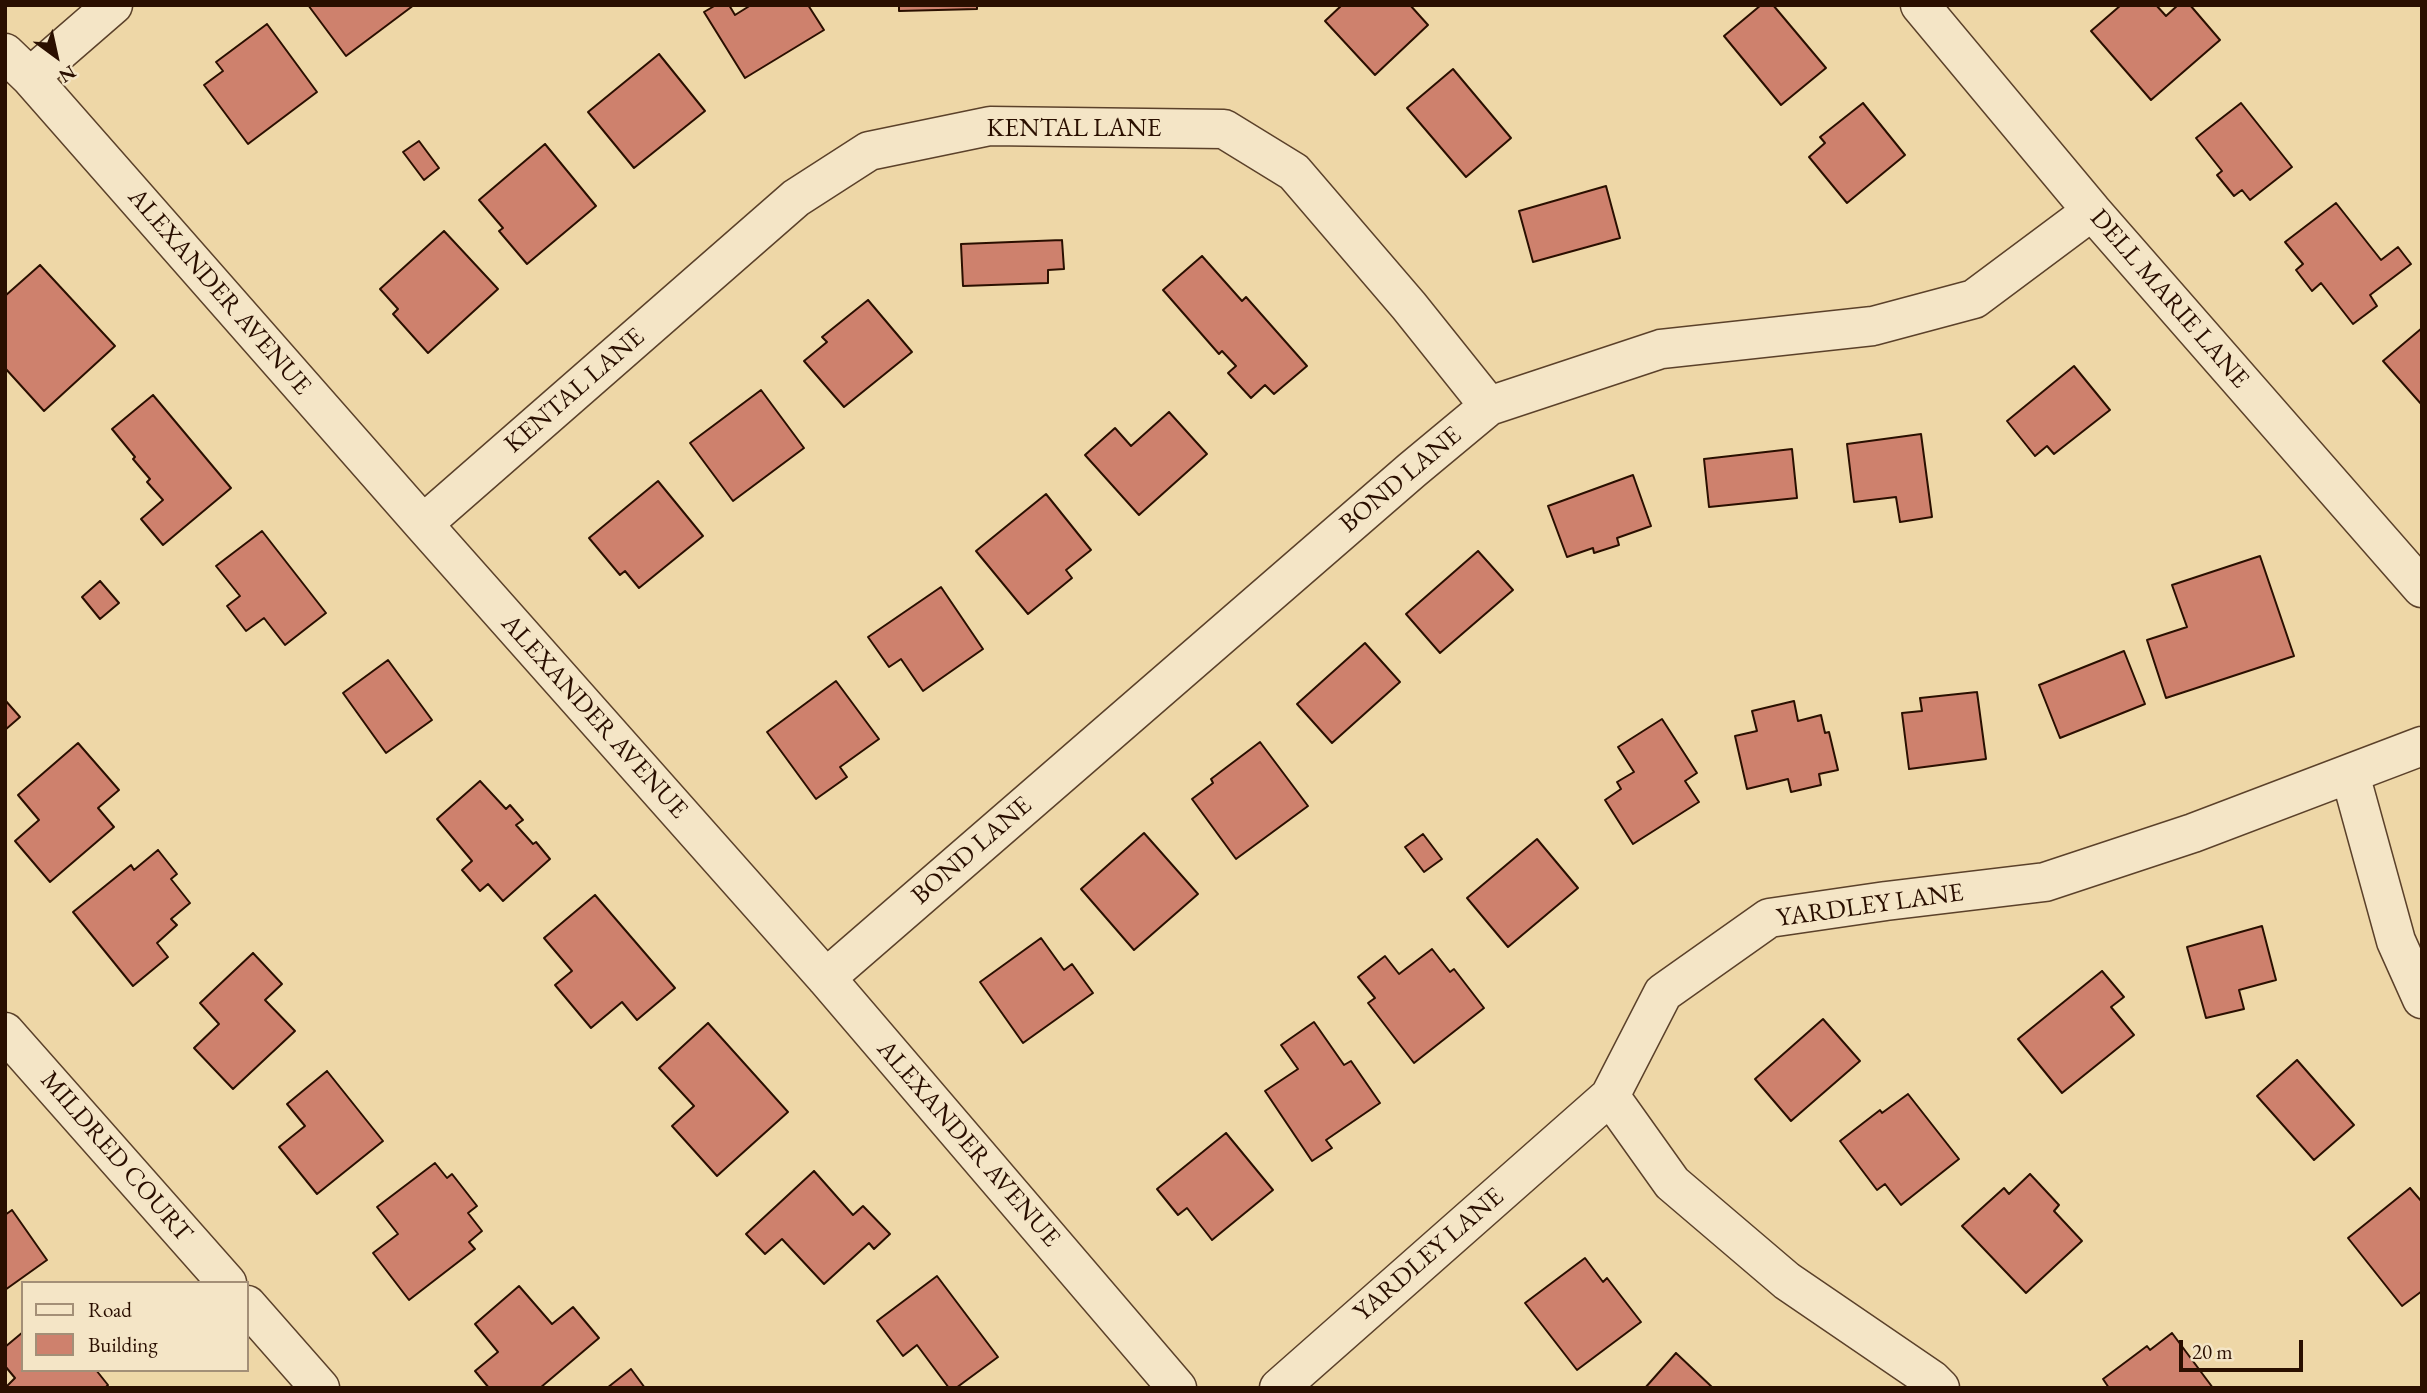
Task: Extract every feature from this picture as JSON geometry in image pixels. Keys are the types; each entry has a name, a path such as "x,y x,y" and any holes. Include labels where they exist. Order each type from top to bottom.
{"street":[{"path":"18,65 113,5"},
{"name":"DELL MARIE LANE","path":"1920,5 2092,211 2422,588"},
{"name":"ALEXANDER AVENUE","path":"18,65 826,978 1177,1388"},
{"name":"KENTAL LANE","path":"423,524 796,198 869,150 990,126 1224,129 1294,172 1409,306 1489,406"},
{"name":"BOND LANE","path":"826,978 1489,406 1661,349 1873,326 1974,299 2092,211"},
{"name":"YARDLEY LANE","path":"1279,1388 1610,1096 1663,993 1769,918 2045,882 2193,833 2422,746"},
{"path":"2350,774 2396,941 2422,999"},
{"name":"MILDRED COURT","path":"5,1032 225,1281"},
{"path":"1610,1096 1672,1184 1787,1281 1940,1388"},
{"path":"248,1306 320,1388"}],"building":[{"path":"308,5 414,5 346,56"},
{"path":"716,5 729,5 735,15 751,5 808,5 824,30 745,78 704,12"},
{"path":"899,5 977,5 977,9 899,11"},
{"path":"1342,5 1410,5 1428,25 1375,75 1325,21"},
{"path":"1761,5 1773,5 1826,68 1781,105 1724,36"},
{"path":"2121,5 2156,5 2166,16 2178,5 2190,5 2220,40 2151,100 2091,31"},
{"path":"267,24 317,92 248,144 204,85 223,71 216,62"},
{"path":"659,54 705,111 634,168 588,112"},
{"path":"1453,69 1511,138 1466,177 1407,108"},
{"path":"1863,103 1905,155 1847,203 1809,157 1825,143 1820,137"},
{"path":"2241,103 2292,167 2250,200 2242,190 2234,196 2217,175 2222,171 2196,138"},
{"path":"419,141 439,168 424,180 403,152"},
{"path":"545,144 596,206 527,264 499,231 503,228 479,200"},
{"path":"1606,186 1620,238 1533,262 1519,211"},
{"path":"2336,203 2381,260 2398,247 2411,264 2370,295 2377,306 2353,324 2321,283 2312,291 2296,270 2303,264 2285,242"},
{"path":"444,231 498,289 428,353 393,314 398,309 380,289"},
{"path":"1062,240 1064,269 1048,270 1048,283 963,286 961,244"},
{"path":"1202,256 1242,301 1246,297 1307,366 1274,394 1265,385 1251,398 1228,373 1236,366 1222,351 1219,354 1163,290"},
{"path":"40,265 115,346 44,411 5,368 5,296"},
{"path":"868,300 912,352 844,407 804,361 827,342 822,337"},
{"path":"2422,328 2422,405 2383,361"},
{"path":"2074,366 2110,410 2054,454 2047,446 2035,456 2007,421"},
{"path":"761,390 804,448 733,501 690,443"},
{"path":"153,395 231,488 163,545 141,519 163,500 147,482 150,479 112,429"},
{"path":"1169,412 1207,454 1139,515 1085,455 1115,428 1131,446"},
{"path":"1921,434 1932,517 1900,522 1896,497 1854,502 1847,444"},
{"path":"1792,449 1797,498 1709,507 1704,459"},
{"path":"1633,475 1651,526 1617,538 1619,545 1594,553 1593,548 1567,557 1548,506"},
{"path":"658,481 703,536 639,588 625,571 620,575 589,538"},
{"path":"1046,494 1091,550 1066,570 1072,578 1028,614 976,551"},
{"path":"262,531 326,613 285,645 264,618 246,631 227,606 240,596 216,566"},
{"path":"1478,551 1513,590 1440,653 1406,614"},
{"path":"2260,556 2294,656 2166,698 2147,640 2187,627 2172,585"},
{"path":"100,581 119,603 100,619 82,597"},
{"path":"941,587 983,649 923,691 901,659 889,667 868,637"},
{"path":"1365,643 1400,682 1332,743 1297,704"},
{"path":"2124,651 2145,704 2060,738 2039,685"},
{"path":"388,660 432,720 386,753 343,693"},
{"path":"836,681 879,739 840,767 847,777 816,799 767,732"},
{"path":"1977,692 1986,759 1909,769 1902,713 1922,711 1920,698"},
{"path":"5,700 20,717 5,730"},
{"path":"1794,701 1798,721 1821,715 1825,733 1829,732 1838,770 1819,774 1821,785 1791,792 1788,779 1747,789 1735,736 1757,731 1752,711"},
{"path":"1662,719 1697,773 1685,781 1699,802 1633,844 1605,800 1621,789 1617,782 1634,772 1618,747"},
{"path":"1260,742 1308,806 1236,859 1192,799 1213,783 1211,779"},
{"path":"78,743 119,790 98,808 114,827 50,882 15,841 39,820 18,795"},
{"path":"480,781 506,809 510,805 523,820 516,825 533,844 536,842 550,859 503,901 488,884 480,891 462,870 472,861 437,819"},
{"path":"1144,833 1198,894 1134,950 1081,889"},
{"path":"1423,834 1442,859 1424,872 1405,847"},
{"path":"1537,839 1578,888 1508,947 1467,898"},
{"path":"158,850 177,874 171,879 190,903 171,919 177,925 157,943 168,957 133,986 73,912 131,865 134,870"},
{"path":"595,895 675,988 637,1020 622,1002 591,1028 555,985 572,971 544,938"},
{"path":"2262,926 2276,980 2239,990 2244,1009 2206,1018 2187,947"},
{"path":"1041,938 1064,970 1072,964 1093,993 1023,1043 980,982"},
{"path":"1432,949 1450,972 1454,969 1484,1008 1414,1063 1368,1003 1375,998 1358,977 1385,956 1399,974"},
{"path":"253,953 282,984 265,1000 295,1031 233,1089 194,1048 219,1024 200,1003"},
{"path":"2102,971 2124,997 2111,1007 2134,1035 2062,1093 2018,1039"},
{"path":"1823,1019 1860,1061 1791,1121 1755,1079"},
{"path":"1314,1022 1344,1065 1351,1061 1380,1103 1326,1140 1332,1148 1312,1161 1265,1091 1298,1069 1281,1045"},
{"path":"708,1023 788,1112 717,1176 672,1126 694,1106 659,1068"},
{"path":"2297,1060 2354,1125 2314,1160 2257,1096"},
{"path":"327,1071 383,1141 317,1194 279,1147 305,1126 287,1104"},
{"path":"1908,1094 1959,1159 1901,1205 1885,1184 1877,1190 1840,1141 1880,1110 1882,1113"},
{"path":"1226,1133 1273,1190 1212,1240 1187,1208 1178,1215 1157,1189"},
{"path":"435,1163 447,1178 452,1174 477,1206 468,1213 482,1231 469,1242 475,1249 409,1300 373,1253 398,1234 377,1207"},
{"path":"814,1171 853,1215 863,1206 890,1234 874,1249 869,1243 824,1284 782,1239 765,1254 746,1234"},
{"path":"2030,1174 2059,1205 2054,1211 2082,1241 2026,1293 1962,1226 2004,1188 2009,1194"},
{"path":"2410,1188 2422,1202 2422,1291 2402,1306 2348,1238"},
{"path":"12,1210 47,1260 5,1290 5,1215"},
{"path":"1585,1258 1603,1282 1607,1278 1641,1322 1577,1370 1525,1303"},
{"path":"937,1276 998,1357 956,1388 949,1388 917,1345 903,1356 877,1321"},
{"path":"519,1286 552,1324 573,1307 599,1338 540,1388 489,1388 475,1371 498,1352 475,1324"},
{"path":"2172,1333 2213,1388 2109,1388 2103,1379 2147,1346 2150,1350"},
{"path":"21,1334 21,1372 98,1372 108,1385 105,1388 5,1388 15,1378 5,1366 5,1347"},
{"path":"1676,1353 1713,1388 1645,1388"},
{"path":"631,1369 645,1388 607,1388"}]}
